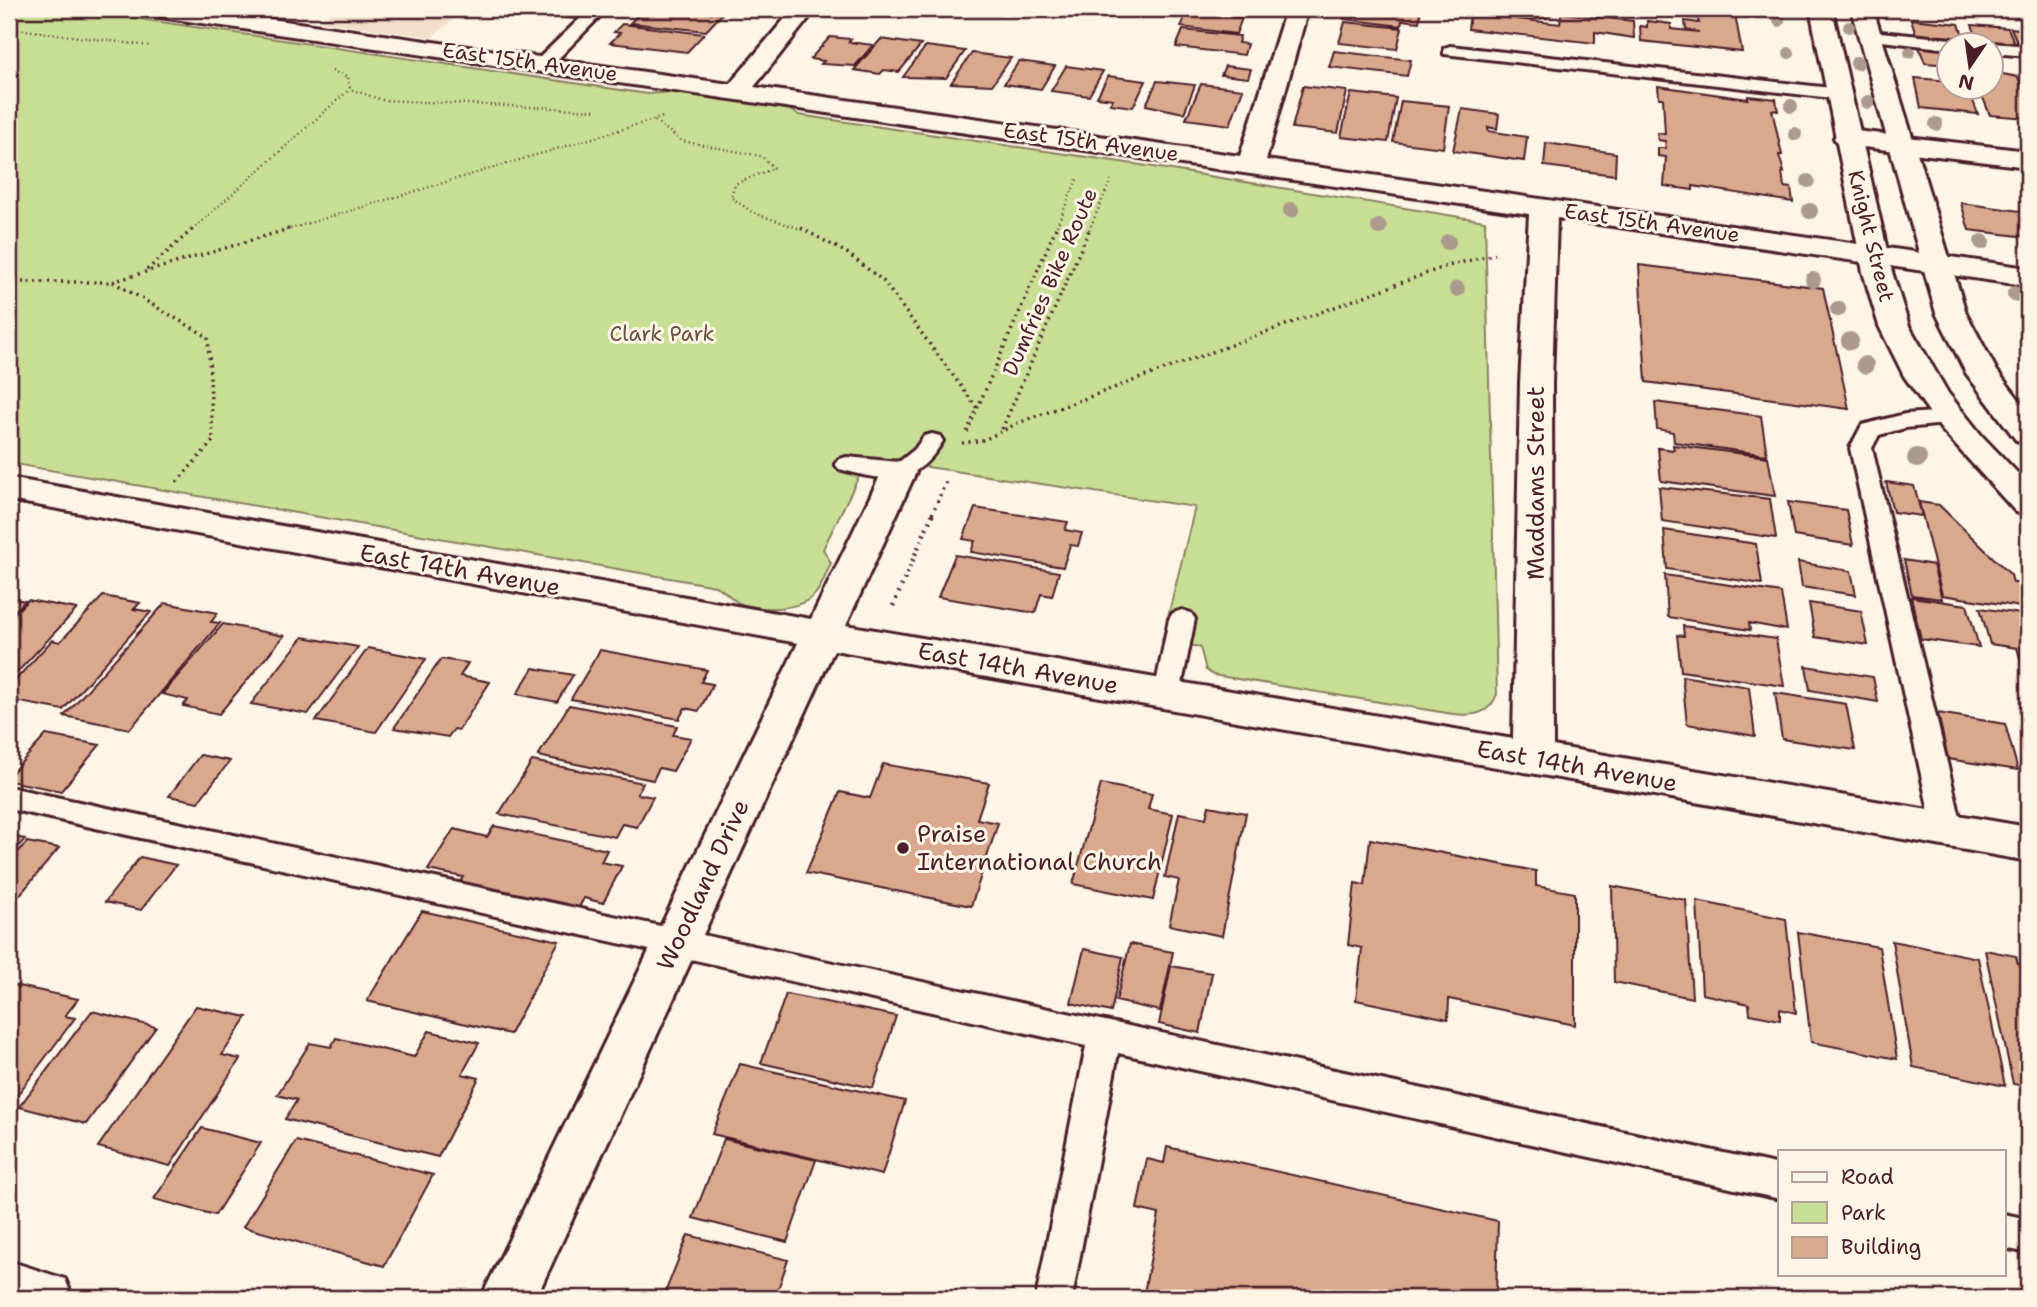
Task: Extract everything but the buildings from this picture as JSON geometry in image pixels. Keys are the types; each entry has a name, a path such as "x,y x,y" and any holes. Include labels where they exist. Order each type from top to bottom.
{"street":[{"name":"East 15th Avenue","path":"153,9 2028,277"},
{"path":"737,92 805,9"},
{"path":"1251,165 1297,9"},
{"name":"Knight Street","path":"1821,9 1878,279 1894,326 1916,369 1949,418 2028,504"},
{"path":"1862,9 1904,145 1936,263 1959,330 1982,373 2027,430"},
{"path":"1847,138 2028,159"},
{"name":"Maddams Street","path":"1533,758 1536,383 1543,207"},
{"name":"Woodland Drive","path":"508,1298 899,472"},
{"name":"East 14th Avenue","path":"9,489 823,635 2028,844"},
{"path":"9,1288 47,1298"}],"lane":[{"path":"543,64 599,9"},
{"path":"1510,9 1544,12 1544,9"},
{"path":"1870,36 1936,43"},
{"path":"2006,49 2028,51"},
{"path":"1450,51 1840,94"},
{"path":"1948,830 1861,448 1870,430 1905,421 1949,418"},
{"path":"847,464 899,472 922,459 932,441"},
{"path":"1167,694 1182,619"},
{"path":"9,798 675,945 1105,1035 1778,1182"},
{"path":"1054,1298 1105,1035"},
{"path":"2006,1231 2028,1236"}],"path":[{"path":"97,18 106,13"},
{"path":"9,28 162,48"},
{"path":"323,69 348,77 350,89"},
{"path":"350,89 382,100 608,111"},
{"path":"144,273 350,89"},
{"path":"9,282 112,282 655,121 671,113 649,114"},
{"path":"655,121 682,141 761,156 771,162 774,168 770,172 748,177 733,186 731,197 735,202 753,213 801,228 847,253 883,281 977,408"},
{"path":"957,455 1093,143"},
{"name":"Dumfries Bike Route","path":"1126,147 1002,429 1444,267 1495,254"},
{"path":"112,282 208,337 213,441 177,482"},
{"path":"892,607 946,481"}],"shaded area":[{"path":"336,9 467,9 432,37 319,21"}],"green space":[{"name":"Clark Park","path":"9,9 73,9 648,94 671,92 787,108 799,115 1141,165 1485,221 1497,694 1494,701 1480,713 1453,714 1213,675 1206,670 1200,647 1162,641 1195,507 868,458 823,549 831,563 823,583 809,599 790,606 767,608 737,602 715,586 9,463"}],"place":[{"name":"Praise International Church","path":"903,848"}]}
